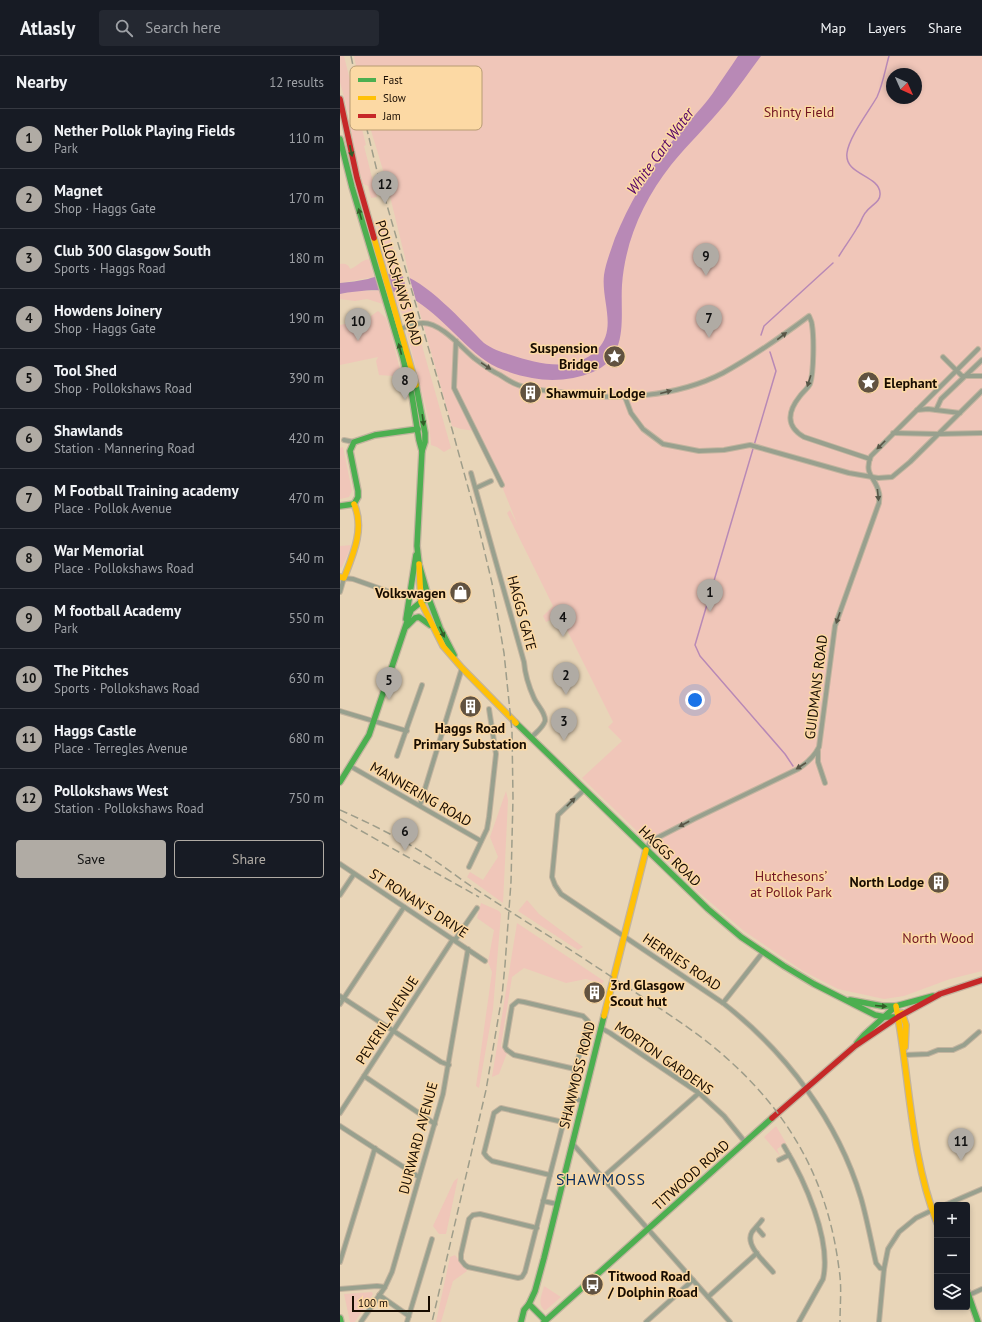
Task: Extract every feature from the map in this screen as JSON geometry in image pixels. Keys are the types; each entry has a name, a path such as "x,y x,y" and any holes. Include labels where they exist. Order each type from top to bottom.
{"main road":[{"name":"POLLOKSHAWS ROAD","path":"340,100 378,264"},
{"name":"POLLOKSHAWS ROAD","path":"340,139 360,214 378,264 415,380 422,408 425,442 422,451 417,546 419,564 429,599"},
{"name":"POLLOKSHAWS ROAD","path":"398,329 413,400 419,442 422,451"},
{"path":"354,504 358,497 358,490 350,451 354,442 362,437 406,429 418,429"},
{"path":"340,506 354,504"},
{"path":"342,578 354,553 357,536 359,511 354,504"},
{"path":"405,628 417,546"},
{"name":"HAGGS ROAD","path":"419,564 421,602 439,640 460,665 584,790 718,918 763,952 838,998 875,1015 885,1017 901,1016"},
{"path":"340,782 369,735 411,610 421,602 429,599"},
{"name":"HAGGS ROAD","path":"429,599 440,628 460,665"},
{"path":"405,628 415,618 419,617 433,628"},
{"name":"SHAWMOSS ROAD","path":"521,1322 524,1310 529,1304 535,1291 646,850"},
{"path":"838,998 868,1005 896,1006 940,994 982,980"},
{"name":"TITWOOD ROAD","path":"545,1322 745,1142 855,1046 901,1016 940,994"},
{"path":"896,1006 901,1016 904,1055 916,1154 921,1177 934,1209"},
{"name":"TITWOOD ROAD","path":"855,1046 864,1035 896,1006"},
{"path":"970,1299 978,1322"},
{"path":"529,1304 545,1322"},
{"path":"340,1318 341,1322"}],"street":[{"path":"398,329 418,323 425,323 437,328 456,341 474,358 519,386 580,395 625,396 663,393 693,385 722,373 772,343 809,316 812,323 812,366 810,385 795,402 790,414 791,424 795,431 804,437 870,459 872,454 978,349"},
{"path":"456,341 454,388 502,485"},
{"path":"943,357 962,376 982,376"},
{"path":"936,410 941,399 982,360"},
{"path":"625,396 631,414 643,429 663,444 699,451 724,450 750,445 849,473 886,478 892,477 898,473 982,391"},
{"path":"917,410 936,410 960,413"},
{"path":"893,433 982,433"},
{"path":"344,440 354,442"},
{"name":"GUIDMANS ROAD","path":"646,850 651,841 694,818 798,769 813,757 819,747 835,626 879,503 879,492 871,477 868,466 870,459"},
{"name":"HAGGS GATE","path":"471,474 524,662 524,671 534,698 545,720 542,726 531,738"},
{"path":"476,488 491,481"},
{"path":"340,592 342,578 354,579 387,591"},
{"path":"420,806 460,677 460,665"},
{"path":"397,756 422,685"},
{"path":"468,867 487,829 489,817 496,754 489,709"},
{"path":"340,711 407,731"},
{"path":"819,747 818,762 825,783"},
{"name":"MANNERING ROAD","path":"350,766 481,841"},
{"name":"HERRIES ROAD","path":"584,790 558,816 552,877 554,885 561,894 723,1003 771,1046 806,1089 832,1130 844,1153 861,1198 876,1263 880,1268 884,1269"},
{"name":"ST RONAN'S DRIVE","path":"340,864 485,961"},
{"path":"340,895 354,874"},
{"path":"340,1004 342,997 404,907"},
{"name":"PEVERIL AVENUE","path":"340,1113 454,940 477,908"},
{"name":"DURWARD AVENUE","path":"361,1322 385,1287 392,1272 436,1124 449,1065 468,949"},
{"path":"723,1003 763,952"},
{"path":"342,997 441,1062 449,1065"},
{"path":"537,1228 476,1214 469,1219 461,1260 468,1266 518,1278 522,1277 525,1272 537,1228 576,1070 588,1026 588,1021 585,1018 518,1001 512,1006 505,1047 507,1050 514,1055 576,1070"},
{"name":"MORTON GARDENS","path":"601,1028 699,1093 724,1116 745,1142"},
{"path":"904,1055 928,1054 938,1050 954,1050 964,1045 979,1032"},
{"path":"364,1076 436,1124"},
{"path":"602,1178 699,1093"},
{"path":"570,1097 582,1101"},
{"path":"550,1175 492,1161 484,1152 494,1113 503,1107 563,1122"},
{"path":"340,1126 419,1177"},
{"path":"572,1143 730,1322"},
{"path":"784,1146 801,1178 810,1200 821,1238 824,1263 822,1280 799,1322"},
{"path":"340,1262 375,1148"},
{"path":"779,1160 789,1155"},
{"path":"951,1202 982,1189"},
{"path":"543,1201 556,1204"},
{"path":"879,1322 884,1269 888,1249 899,1232 916,1218 934,1209"},
{"path":"762,1220 757,1228 752,1231 750,1241 752,1247 773,1272"},
{"path":"757,1228 763,1235"},
{"path":"407,1322 432,1239"},
{"path":"708,1298 757,1253"},
{"path":"646,1322 693,1280"},
{"path":"340,1289 377,1286 385,1287"},
{"path":"970,1292 982,1289"},
{"path":"380,1295 409,1316"}],"green space":[{"path":"340,56 344,56 350,80 350,114 348,112 340,82"},
{"path":"354,56 982,56 982,971 950,979 904,996 884,999 838,989 803,971 744,931 696,890 582,778 622,741 608,727 613,722 560,616 546,622 543,616 553,606 507,513 510,510 518,526 497,474 475,431 452,426 410,278 386,180 371,130 482,130 482,66 356,66"},
{"path":"351,130 362,130 366,145 364,146 377,197 371,198 368,186 363,184"},
{"path":"385,223 402,275 389,273 382,251 384,247 378,225"},
{"path":"369,259 374,277 340,283 340,264 346,264 350,269"},
{"path":"354,291 379,291 383,304 367,299 355,301 340,299 340,294"},
{"path":"392,292 408,297 416,322 406,323"},
{"path":"378,311 386,318 400,370 393,376 379,375 376,361 378,357 340,365 340,325 371,319 371,316"},
{"path":"417,328 451,448 444,452 431,445 429,421 407,333 408,330"},
{"path":"343,447 352,491 349,497 340,499 340,448"},
{"path":"352,545 342,567 340,568 340,546"},
{"path":"506,791 508,800 503,903 467,877 470,872 483,880 498,857 490,837"},
{"path":"527,900 539,914 583,947 578,950 518,911"},
{"path":"481,903 499,911 501,914 493,1009 479,1088 476,1086 492,972 488,962 494,930 477,918"},
{"path":"517,923 604,981 602,984 586,979 566,983 524,968 512,977 501,1046 507,1053 499,1074 492,1077"},
{"path":"776,1126 786,1143 777,1149 780,1156 764,1137"},
{"path":"458,1178 446,1234 439,1234 433,1226 454,1181"},
{"path":"455,1255 467,1271 453,1281 441,1322 436,1322 450,1257"},
{"path":"544,1286 561,1297 546,1310 544,1310 540,1302"},
{"path":"372,1292 373,1294 355,1322 350,1322 344,1294"}],"shaded area":[{"path":"738,56 761,56 726,103 671,165 661,178 644,206 627,252 622,285 621,334 618,346 613,356 605,365 586,375 555,380 526,377 514,374 502,370 486,361 465,344 434,314 411,298 392,291 377,290 340,294 340,283 365,280 386,274 398,274 408,277 432,293 490,347 522,358 544,363 567,364 578,362 588,357 597,350 607,333 608,324 604,275 615,238 626,213 639,189 662,155 708,100"}],"pier":[{"path":"402,273 409,276 417,304 409,299"}],"waterway":[{"path":"839,256 865,214 880,196 878,187 874,182 856,171 851,166 847,153 851,139 877,97 889,56"},
{"path":"761,335 764,326 833,263"},
{"path":"770,352 776,371 695,645 700,656 785,754 793,766"}],"railway":[{"path":"351,56 353,66"},
{"path":"367,130 377,171 477,520 492,583 504,653 512,731 513,798 511,882 502,996 486,1090 432,1322"},
{"path":"340,810 383,830 425,854 471,886 686,1026 722,1054 746,1076 786,1124 802,1150 815,1177 826,1206 834,1237 841,1295 840,1322"},
{"path":"340,819 479,897"}],"traffic: fast":[{"path":"340,139 352,187 403,358 412,396 422,451"},
{"path":"416,385 425,433 425,442 422,451 417,546 419,564 429,599 440,628 454,655"},
{"path":"354,504 358,497 350,451 354,442 375,435 418,429"},
{"path":"340,506 354,504"},
{"path":"406,619 416,555"},
{"path":"340,782 369,735 411,610 421,602 429,599"},
{"path":"407,626 415,618 419,617 430,625"},
{"path":"516,723 708,909 741,937 814,984 875,1015 898,1017"},
{"path":"850,1000 882,1006 896,1006 933,996"},
{"path":"857,1043 896,1006"},
{"path":"545,1320 529,1304 535,1291 544,1258 604,1016"},
{"path":"544,1322 772,1118"},
{"path":"970,1299 978,1322"},
{"path":"521,1322 524,1310 529,1304"},
{"path":"340,1318 341,1322"}],"traffic: slow":[{"path":"374,238 416,385"},
{"path":"340,577 344,578 354,551 358,532 357,513 354,504"},
{"path":"419,564 421,602 443,646 462,668 516,723"},
{"path":"604,1016 646,850"},
{"path":"896,1006 916,1143 921,1170 934,1214"},
{"path":"902,1013 906,1025 905,1047"}],"traffic: jam":[{"path":"340,99 357,178 374,238"},
{"path":"772,1118 855,1046 898,1017 940,994 982,980"}],"place":[{"name":"Pollokshaws West","path":"385,204"},
{"name":"M football Academy","path":"706,276"},
{"name":"M Football Training academy","path":"709,338"},
{"name":"The Pitches","path":"358,341"},
{"name":"Suspension Bridge","path":"614,356"},
{"name":"Elephant","path":"869,383"},
{"name":"Shawmuir Lodge","path":"530,393"},
{"name":"War Memorial","path":"405,400"},
{"name":"Volkswagen","path":"461,593"},
{"name":"Nether Pollok Playing Fields","path":"710,612"},
{"name":"Howdens Joinery","path":"563,637"},
{"name":"Magnet","path":"566,695"},
{"name":"Tool Shed","path":"389,700"},
{"name":"Haggs Road Primary Substation","path":"470,706"},
{"name":"Club 300 Glasgow South","path":"564,741"},
{"name":"Shawlands","path":"405,851"},
{"name":"North Lodge","path":"939,882"},
{"name":"3rd Glasgow Scout hut","path":"595,993"},
{"name":"Haggs Castle","path":"961,1161"},
{"name":"Titwood Road / Dolphin Road","path":"593,1284"}],"district":[{"name":"SHAWMOSS","path":"601,1179"}],"park label":[{"name":"Shinty Field","path":"799,112"},
{"name":"Hutchesons’ at Pollok Park","path":"791,884"},
{"name":"North Wood","path":"938,938"}],"water label":[{"name":"White Cart Water","path":"660,151"}]}
